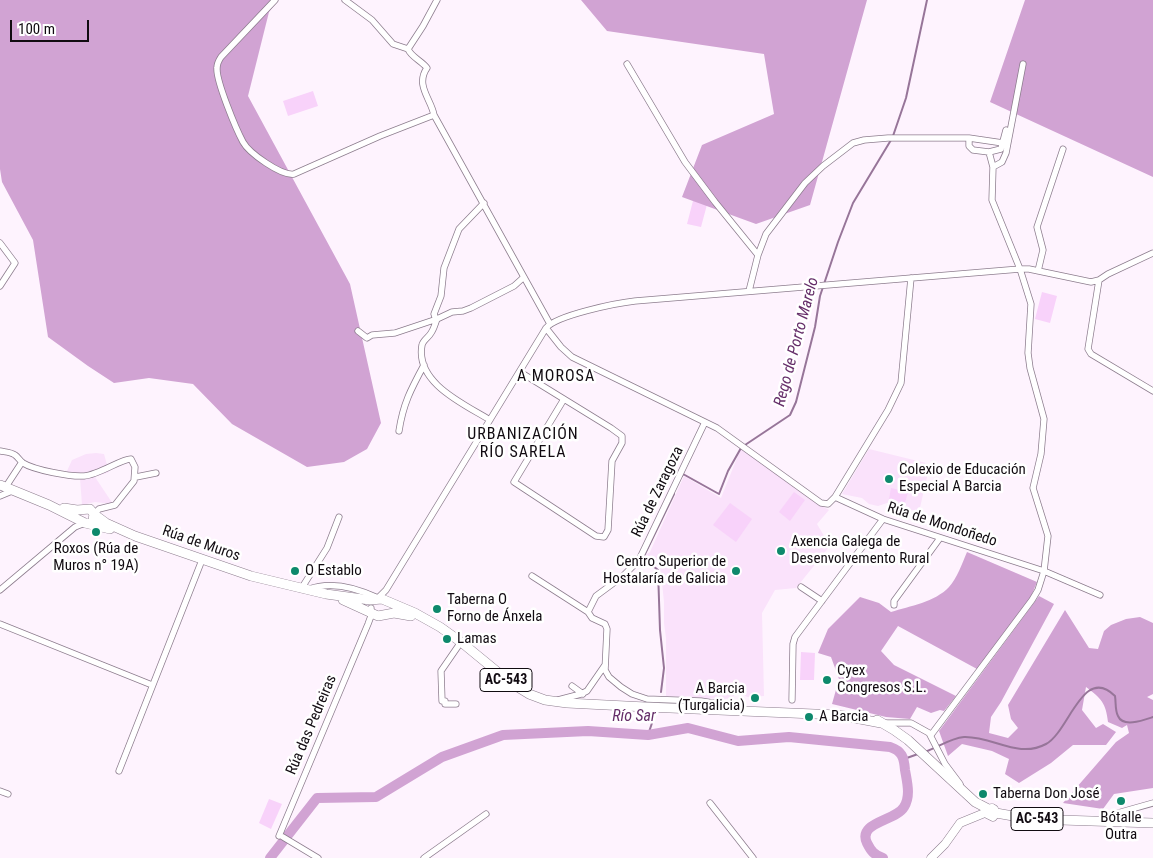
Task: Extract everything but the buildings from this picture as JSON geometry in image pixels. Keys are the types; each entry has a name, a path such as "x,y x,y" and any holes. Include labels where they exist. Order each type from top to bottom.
{"main road":[{"name":"Rúa de Muros","path":"3,490 49,505 73,510 82,518 202,560 259,578 305,589"},
{"name":"Rúa de Muros","path":"94,515 106,523 135,536"},
{"path":"82,518 93,521 94,515"},
{"name":"AC-543","path":"305,589 415,613 461,642 517,688 532,696 552,702 839,715 863,718 881,723"},
{"name":"AC-543","path":"379,606 432,623"},
{"name":"AC-543","path":"615,705 726,705 838,710 859,714 881,723 911,743 991,814 1153,823"},
{"name":"AC-543","path":"938,767 968,794 1000,808 1015,812 1153,818"}],"street":[{"path":"276,0 221,57 217,67 225,98 244,143 263,160 283,173 288,175 294,174 380,136 434,115"},
{"path":"345,0 372,20 393,44 408,49 427,68 422,79 423,87 433,106 434,115 484,203 548,326 561,347 572,356 727,434 821,503 828,504 835,497 888,410 901,383 911,278"},
{"path":"408,49 437,0"},
{"path":"627,64 685,162 758,255"},
{"path":"993,167 1002,162 1006,153 1023,64"},
{"path":"969,138 969,146 972,150 989,152 1001,149 1013,111"},
{"path":"749,291 758,255 766,234 805,183 822,166 852,143 888,138 969,138 1002,143"},
{"path":"1038,271 1043,250 1037,228 1064,149"},
{"path":"933,738 1038,590 1044,571 1048,536 1033,488 1041,454 1044,418 1030,368 1028,353 1031,304 1020,269 992,200 993,167 989,152"},
{"path":"437,319 434,314 441,296 443,273 459,229 484,203"},
{"path":"0,243 15,263 0,286"},
{"path":"368,624 386,590 548,326 560,319 625,302 1020,269 1087,282 1099,280 1153,252"},
{"path":"358,331 367,338 372,335 395,333 452,312 463,311 514,286 524,277"},
{"path":"1099,280 1088,349 1091,354 1153,391"},
{"path":"437,319 431,334 422,343 424,369 442,392 490,420"},
{"path":"399,431 402,411 410,390 424,365"},
{"path":"520,372 620,433 623,439 612,462 608,530 606,536 602,538 596,536 514,482 564,399"},
{"name":"Rúa de Zaragoza","path":"588,612 596,596 623,576 639,560 705,422"},
{"path":"0,451 14,454 22,462 56,473 81,476 100,472 129,458 134,464 136,477"},
{"name":"Rúa de Muros","path":"3,490 22,462"},
{"path":"94,515 98,510 115,505 136,477 156,473"},
{"name":"Rúa de Mondoñedo","path":"835,497 883,519 1044,571 1100,596"},
{"name":"Rúa de Muros","path":"82,518 94,506 107,507"},
{"path":"305,589 327,548 339,517"},
{"path":"0,590 82,518"},
{"path":"792,700 795,637 883,519"},
{"path":"894,605 894,601 940,538"},
{"path":"119,771 202,560"},
{"path":"532,576 588,612 592,618 606,626 604,665 609,677 632,694 636,700 634,704"},
{"path":"305,589 322,585 358,590 379,606"},
{"path":"801,587 822,601"},
{"name":"Rúa das Pedreiras","path":"318,858 290,840 281,837 368,624 379,606"},
{"path":"0,624 152,685"},
{"path":"456,704 445,704 445,701 442,701 441,673 461,642"},
{"path":"552,702 583,694 589,690 604,665"},
{"path":"572,686 583,694"},
{"path":"632,694 649,699 701,701 726,705"},
{"path":"881,723 914,724 933,738 942,757 978,809 972,818"},
{"path":"0,792 8,794"},
{"path":"1107,816 1153,803"},
{"path":"710,804 753,858"},
{"path":"424,858 486,814"},
{"path":"931,858 945,844 958,824 972,818 991,814 1042,814"}],"shaded area":[{"path":"0,0 278,0 269,12 248,96 350,284 381,423 367,449 344,462 307,467 232,424 193,384 149,378 114,383 48,337 33,240 2,182 0,169"},
{"path":"581,0 867,0 810,205 756,224 682,197 702,145 774,114 764,54 607,31"},
{"path":"1025,0 1153,0 1153,177 990,102"},
{"path":"313,91 318,106 288,116 283,101"},
{"path":"694,197 708,201 701,227 687,224"},
{"path":"1042,292 1057,296 1050,323 1035,319"},
{"name":"Centro Superior de Hostalaría de Galicia","path":"741,448 812,500 829,510 817,524 830,546 796,588 775,590 762,613 764,696 747,697 742,693 724,699 666,696 666,638 661,573 660,568 645,555 650,552 684,476 721,498"},
{"name":"Colexio de Educación Especial A Barcia","path":"869,449 930,464 919,512 887,503 878,506 869,504 862,498 842,494"},
{"path":"86,454 104,454 109,472 95,477 113,504 95,502 82,505 80,478 68,477 67,471 72,460"},
{"path":"891,488 908,492 905,503 889,499"},
{"path":"794,492 805,500 790,521 779,512"},
{"path":"730,503 752,519 736,542 713,525"},
{"path":"967,552 1037,582 1030,599 977,669 898,626 881,651 894,665 956,696 944,711 940,710 931,713 917,707 910,719 886,717 832,704 839,679 831,657 818,653 828,629 860,597 879,603 891,612 922,603 937,596 952,583"},
{"path":"1039,596 1054,604 991,717 989,733 1008,738 1018,728 1011,719 1008,705 1065,610 1089,648 1098,649 1104,631 1111,625 1126,619 1140,617 1153,623 1153,694 1147,697 1153,700 1153,788 1114,794 1103,809 1063,803 1116,742 1129,733 1127,725 1122,728 1108,722 1102,701 1086,687 1082,710 1096,728 1103,724 1116,732 1106,745 1073,745 1051,763 1019,783 1005,774 1009,759 992,751 962,744 948,756 939,731"},
{"path":"801,652 815,653 814,680 800,680"},
{"path":"269,799 282,804 271,829 259,823"}],"waterway":[{"name":"Rego de Porto Marelo","path":"893,136 906,98 927,0"},
{"name":"Rego de Porto Marelo","path":"745,445 790,415 796,402 815,327 820,296 838,242 853,203 891,140"},
{"name":"Rego de Porto Marelo","path":"682,476 683,474 719,494 728,471 741,448"},
{"name":"Rego de Porto Marelo","path":"661,692 664,668 660,630 658,570 643,558 674,494"},
{"path":"925,752 949,741 964,737 1015,748 1036,748 1046,744 1054,737 1085,694 1094,688 1104,688 1115,696 1117,714 1124,722 1134,722 1153,717"},
{"name":"Rego de Porto Marelo","path":"648,735 654,717"},
{"name":"Río Sar","path":"270,858 317,798 376,797 442,757 503,735 588,731 648,735 688,728 738,741 789,737 890,747 897,750 902,755 904,761 908,789 906,803 900,812 867,830 865,836 871,850 877,856 883,858"},
{"path":"904,759 918,754"}],"place":[{"name":"Colexio de Educación Especial A Barcia","path":"889,479"},
{"name":"Roxos (Rúa de Muros n° 19A)","path":"96,532"},
{"name":"Axencia Galega de Desenvolvemento Rural","path":"781,551"},
{"name":"O Establo","path":"295,571"},
{"name":"Centro Superior de Hostalaría de Galicia","path":"736,571"},
{"name":"Taberna O Forno de Ánxela","path":"437,609"},
{"name":"Lamas","path":"447,639"},
{"name":"Cyex Congresos S.L.","path":"827,680"},
{"name":"A Barcia (Turgalicia)","path":"755,698"},
{"name":"A Barcia","path":"809,717"},
{"name":"Taberna Don José","path":"983,794"},
{"name":"Bótalle Outra","path":"1121,801"}],"district":[{"name":"A MOROSA","path":"556,377"},
{"name":"URBANIZACIÓN RÍO SARELA","path":"523,444"}]}
